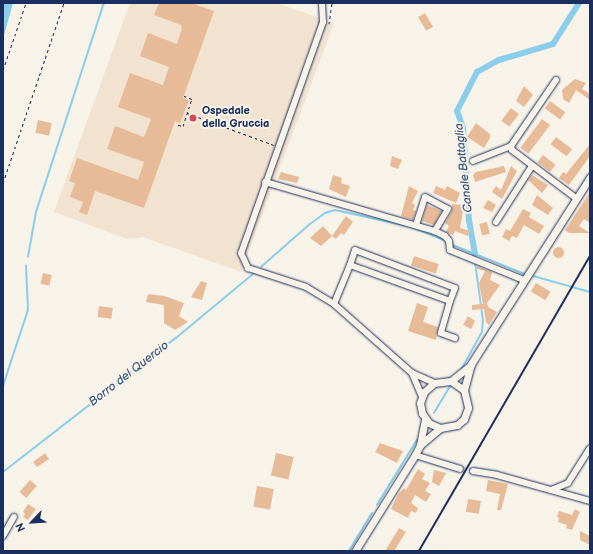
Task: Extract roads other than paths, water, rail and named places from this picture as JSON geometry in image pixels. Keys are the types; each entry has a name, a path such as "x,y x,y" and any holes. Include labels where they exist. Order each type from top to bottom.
{"main road":[{"path":"464,390 472,364 590,177"},
{"path":"451,381 464,390 469,402 464,419 451,428 440,428 425,419 420,408 422,396 434,383 451,381 472,364"},
{"path":"355,551 415,455 420,445 425,419"},
{"path":"420,445 440,428"}],"street":[{"path":"322,3 324,22 265,182 241,253 248,268 306,287 334,304 412,373 434,383"},
{"path":"473,161 510,146 556,80"},
{"path":"510,146 512,150 532,166 576,198"},
{"path":"496,222 532,166"},
{"path":"265,182 435,231 445,236 449,241 450,250 524,280"},
{"path":"416,225 425,197 448,209 435,231"},
{"path":"334,304 355,250 455,288 441,332 455,338"},
{"path":"350,265 450,301"},
{"path":"412,373 422,396"},
{"path":"549,490 568,483 590,448"},
{"path":"415,455 460,469"},
{"path":"473,471 590,502"},
{"path":"3,536 14,517"}],"water":[{"path":"3,3 13,3 3,39"}],"waterway":[{"path":"28,257 36,212 104,3"},
{"name":"Canale Battaglia","path":"475,254 469,221 463,128 457,111 477,72 499,60 553,44 579,3"},
{"name":"Borro del Quercio","path":"261,267 310,224 325,213 335,210 412,227 445,240"},
{"name":"Borro del Quercio","path":"453,245 525,274"},
{"path":"461,370 482,332 483,321 475,262"},
{"path":"3,386 28,310 26,266"},
{"name":"Borro del Quercio","path":"3,472 176,338 253,274"},
{"name":"Borro del Quercio","path":"530,275 590,292"},
{"path":"434,413 450,386"},
{"path":"377,505 417,440"},
{"path":"349,551 372,513"}],"tunnel":[{"path":"460,469 473,471"}],"railway":[{"path":"419,551 590,256"}],"place":[{"name":"Ospedale della Gruccia","path":"193,118"}]}
